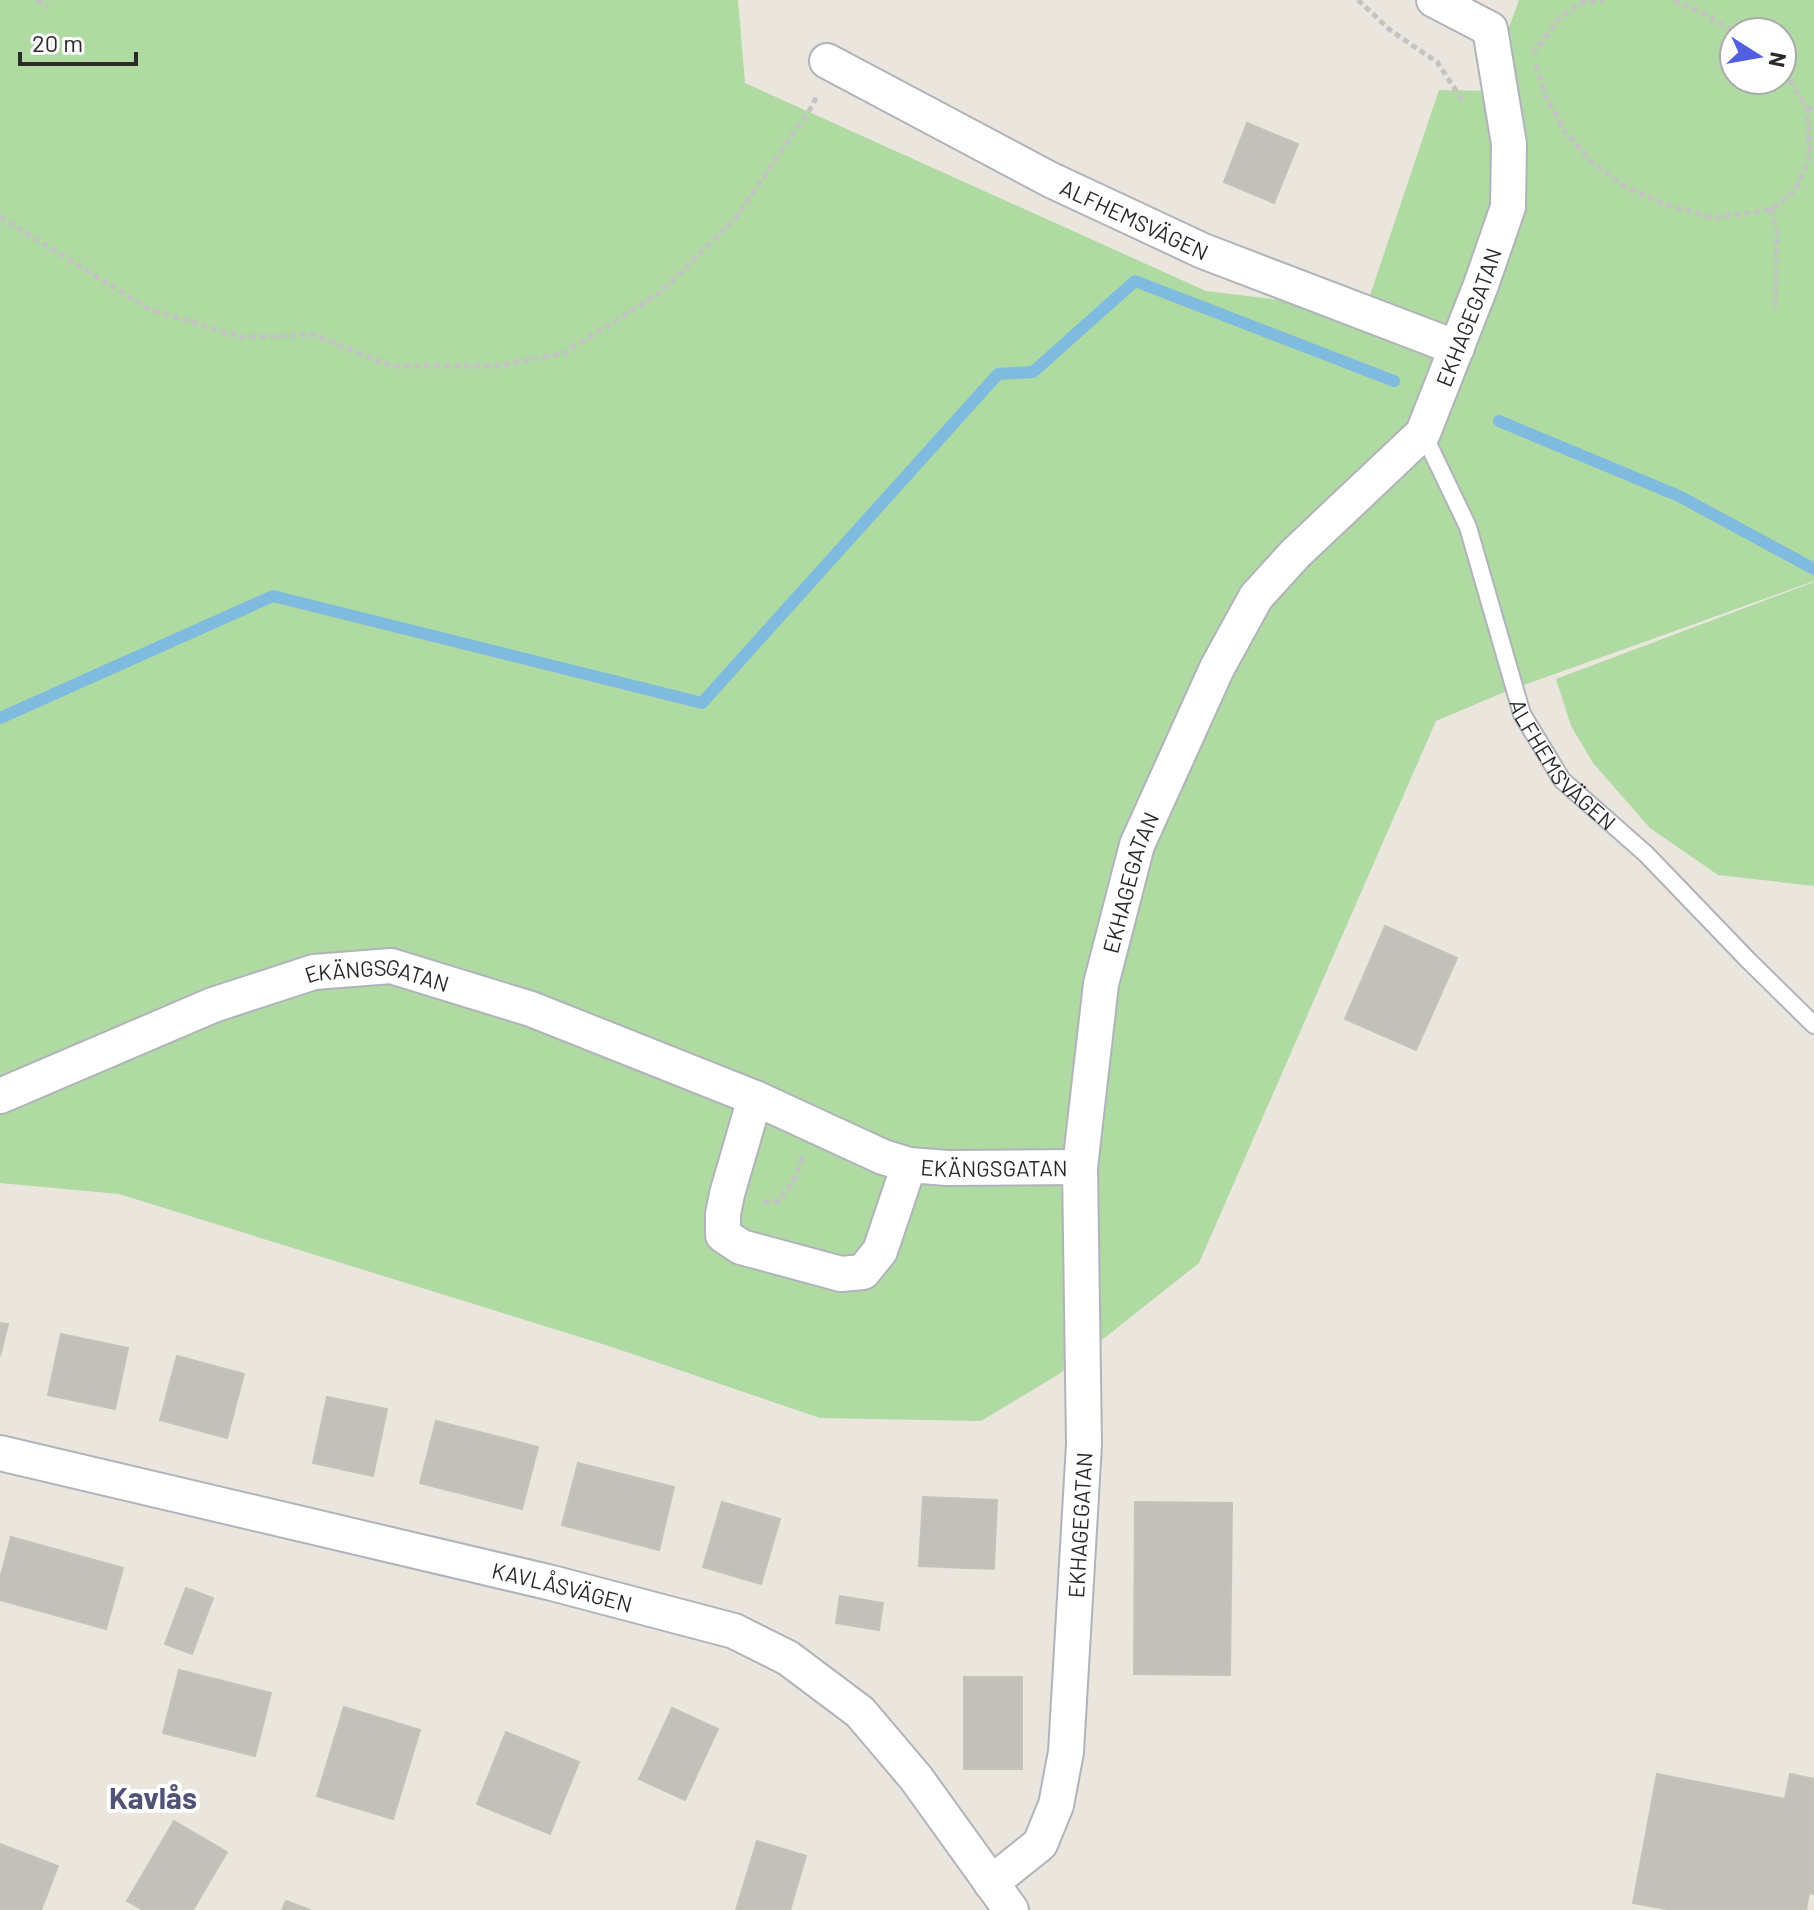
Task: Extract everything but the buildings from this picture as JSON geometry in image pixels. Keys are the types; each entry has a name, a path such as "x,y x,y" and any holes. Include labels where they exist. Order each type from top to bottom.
{"street":[{"name":"EKHAGEGATAN","path":"1001,1896 1040,1844 1056,1805 1066,1752 1084,1444 1080,1167 1101,984 1137,845 1217,668 1256,597 1295,554 1423,433 1508,207 1509,144 1495,14 1434,0"},
{"name":"ALFHEMSVÄGEN","path":"827,61 1051,180 1203,251 1457,348"},
{"name":"EKÄNGSGATAN","path":"0,1096 227,1000 314,972 391,966 531,1009 755,1098 883,1157 909,1165 947,1168 1080,1167"},
{"name":"EKÄNGSGATAN","path":"755,1098 723,1214 723,1235 741,1247 841,1274 863,1272 880,1251 909,1165"},
{"name":"KAVLÅSVÄGEN","path":"0,1453 552,1583 734,1631 788,1658 860,1712 916,1778 1001,1896"}],"lane":[{"name":"ALFHEMSVÄGEN","path":"1423,433 1468,527 1522,714 1562,780 1646,854 1814,1025"}],"path":[{"path":"37,0 48,7"},
{"path":"1358,0 1390,30 1437,62 1463,101"},
{"path":"1604,0 1579,3 1557,21 1533,54 1545,94 1565,132 1593,163 1622,185 1663,204 1714,218 1772,209 1795,191 1810,154 1807,110 1798,94"},
{"path":"1674,0 1718,22"},
{"path":"0,217 149,309 241,337 313,335 392,366 494,366 562,354 661,292 734,220 813,105 827,61"},
{"path":"1807,110 1814,106"},
{"path":"1772,209 1777,233 1775,311"},
{"path":"727,1194 760,1202 778,1201 793,1182 815,1126"}],"green space":[{"path":"0,0 738,0 745,83 1206,291 1365,310 1439,90 1486,91 1519,0 1814,0 1814,581 1502,693 1436,721 1199,1263 1059,1374 981,1421 820,1418 609,1346 119,1194 0,1183"},
{"path":"1814,582 1814,886 1718,875 1650,828 1593,763 1571,726 1556,679"}],"waterway":[{"path":"0,718 273,596 702,703 998,374 1033,372 1135,281 1394,381"},
{"path":"1499,421 1679,496 1814,569"}],"district":[{"name":"Kavlås","path":"153,1797"}]}
